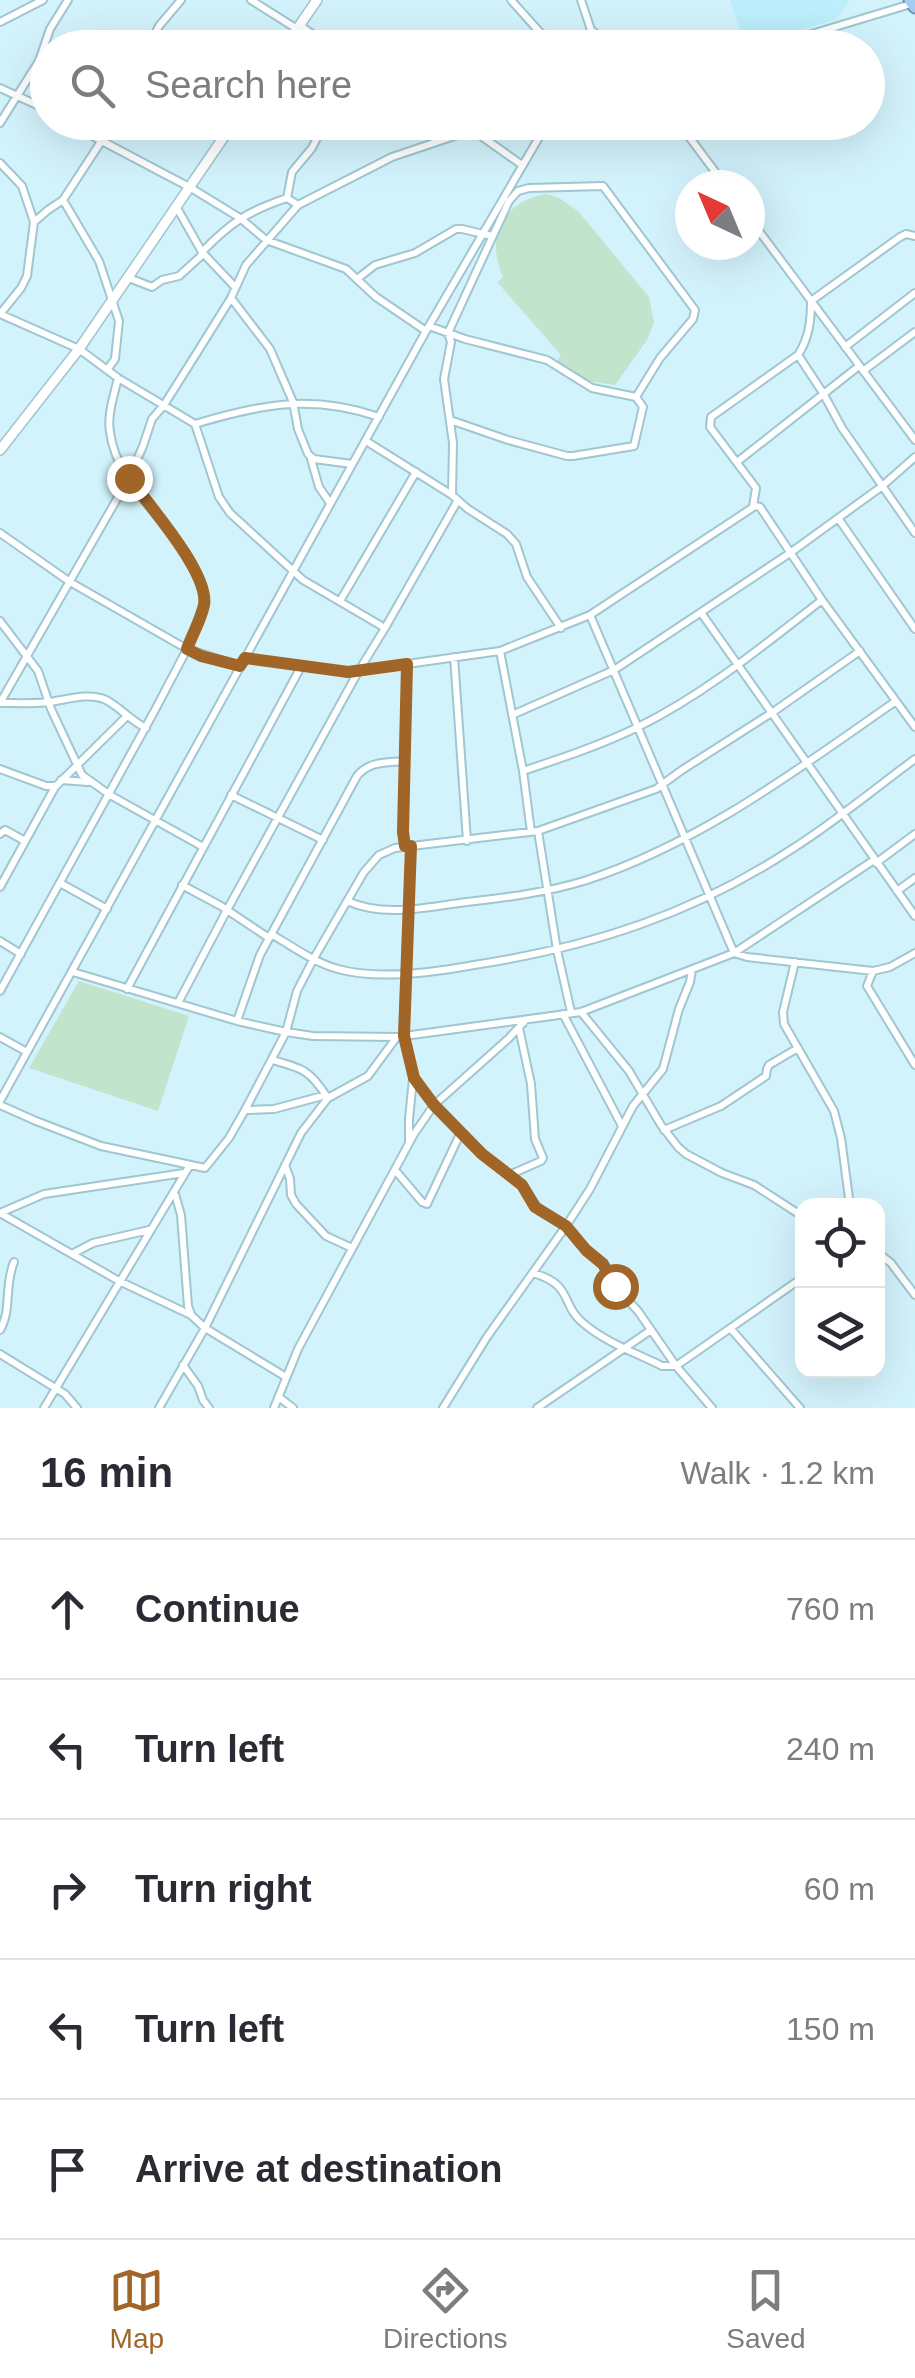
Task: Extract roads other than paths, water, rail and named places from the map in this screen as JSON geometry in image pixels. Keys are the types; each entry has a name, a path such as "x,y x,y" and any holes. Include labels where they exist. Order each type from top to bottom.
{"street":[{"path":"0,22 43,0"},
{"path":"50,30 68,0"},
{"path":"158,30 180,0"},
{"path":"251,0 303,30"},
{"path":"296,30 318,0"},
{"path":"511,0 538,30"},
{"path":"581,0 591,30"},
{"path":"825,30 912,4"},
{"path":"0,122 30,76"},
{"path":"0,88 30,102"},
{"path":"34,222 63,200 101,140 240,218 266,240 340,267 376,297 428,329 547,360 592,388 636,397"},
{"path":"0,450 79,349 222,140"},
{"path":"287,198 292,172 317,140"},
{"path":"0,703 129,478 152,419 231,298 246,265 298,205 392,157 441,140"},
{"path":"485,140 522,165"},
{"path":"188,1169 101,1146 36,1122 0,1103 378,416 537,140"},
{"path":"691,140 714,170"},
{"path":"0,163 22,186 34,222 27,276 0,314 79,349 118,378 195,424 222,502 230,513 292,572 386,628"},
{"path":"178,1003 455,498 453,443 444,379 451,342 448,333 492,236 518,191 603,186 695,310 693,319 660,358 636,397"},
{"path":"287,198 298,205"},
{"path":"129,278 152,287 179,276 228,226 287,198"},
{"path":"63,200 99,261 119,321 115,358 107,370"},
{"path":"177,208 202,252 235,287"},
{"path":"357,280 375,266 414,252 452,231 462,229 492,236"},
{"path":"812,301 900,237 915,236"},
{"path":"765,239 915,440"},
{"path":"845,347 915,293"},
{"path":"231,298 270,348 293,402 318,487 330,503"},
{"path":"752,507 756,488 710,427 710,420 798,355 811,322 812,301"},
{"path":"737,462 824,393 915,332"},
{"path":"798,355 842,428 915,533"},
{"path":"0,991 146,728 187,649 202,610 204,596 190,560 129,478 114,451 109,423 118,378"},
{"path":"450,420 573,456 634,446 643,407 636,397"},
{"path":"195,424 293,402 337,405 378,416"},
{"path":"366,441 510,536 527,577 561,628"},
{"path":"512,715 614,670 702,614 882,487 915,457"},
{"path":"311,458 352,464"},
{"path":"340,602 416,472"},
{"path":"245,658 358,672 500,651 590,615 752,507 760,507 915,727"},
{"path":"838,518 915,629"},
{"path":"0,534 70,582 187,649 240,666"},
{"path":"523,772 638,727 699,692 822,600"},
{"path":"702,614 915,916"},
{"path":"590,615 734,953 873,971 890,967 915,953"},
{"path":"0,621 38,671 76,764 89,782 203,847"},
{"path":"0,639 12,640"},
{"path":"500,651 548,890 567,1013 621,1125"},
{"path":"286,1377 192,1316 0,1214 44,1194 205,1168 229,1138 272,1060 314,958 371,862 387,850 535,832 663,785 860,651"},
{"path":"454,657 467,841"},
{"path":"407,664 404,761 409,910 400,1036 414,1078 434,1105 488,1160 522,1185 540,1211 566,1226 603,1264 618,1290 712,1408"},
{"path":"127,989 302,666"},
{"path":"0,703 97,698 146,728"},
{"path":"347,901 365,908 409,910 584,881 686,839 737,810 896,701"},
{"path":"904,712 915,704"},
{"path":"0,887 58,783 126,717"},
{"path":"182,886 270,936 342,970 406,974 473,966 558,950 634,928 711,896 782,856 915,760"},
{"path":"237,1021 256,964 357,776 373,764 404,761"},
{"path":"0,769 46,786 89,782"},
{"path":"231,794 323,840"},
{"path":"0,834 5,830 26,841"},
{"path":"73,972 237,1021 314,1036 400,1036 582,1012 734,953 915,834"},
{"path":"897,891 915,878"},
{"path":"60,884 107,910"},
{"path":"0,941 21,954"},
{"path":"794,962 784,1024 834,1111 849,1198"},
{"path":"443,1408 487,1337 566,1226 621,1125 665,1066 692,970"},
{"path":"873,971 868,986 915,1065"},
{"path":"582,1012 628,1071 664,1130 686,1154 754,1185 795,1211"},
{"path":"274,1408 306,1333 409,1142 434,1105 525,1021"},
{"path":"508,1175 543,1158 535,1139 527,1059 519,1028"},
{"path":"245,1110 283,1107 313,1096 327,1096 368,1076 400,1036"},
{"path":"0,1037 27,1052"},
{"path":"664,1130 731,1100 766,1076 766,1069 798,1048"},
{"path":"272,1060 310,1073 327,1096"},
{"path":"409,1142 414,1078"},
{"path":"159,1408 205,1328 284,1164 327,1096"},
{"path":"394,1170 427,1204 462,1132"},
{"path":"284,1164 296,1204 326,1236 352,1248"},
{"path":"44,1408 188,1169"},
{"path":"174,1192 181,1216 192,1316"},
{"path":"72,1254 93,1243 150,1229"},
{"path":"885,1259 915,1294"},
{"path":"0,1330 7,1315 7,1281 14,1262"},
{"path":"534,1273 548,1278 565,1292 577,1318 588,1328 662,1366 676,1366 795,1285"},
{"path":"731,1329 800,1408"},
{"path":"536,1408 651,1330"},
{"path":"0,1354 65,1394 76,1408"},
{"path":"183,1365 210,1408"},
{"path":"280,1398 293,1408"}]}
